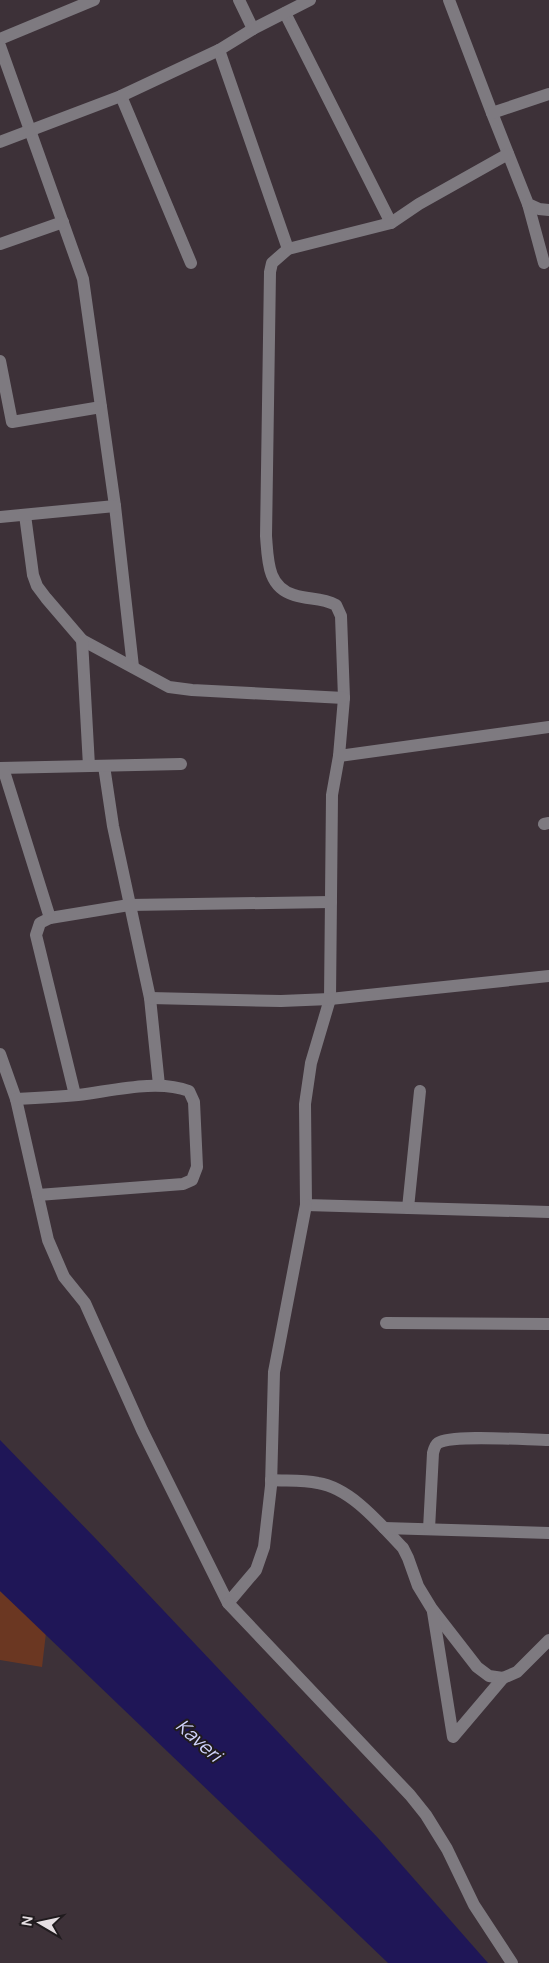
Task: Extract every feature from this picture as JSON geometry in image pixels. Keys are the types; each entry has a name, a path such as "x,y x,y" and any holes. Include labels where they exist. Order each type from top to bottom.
{"street":[{"path":"0,39 94,0"},
{"path":"238,0 253,29"},
{"path":"0,142 31,132 121,96 219,50 253,29 310,0"},
{"path":"450,0 528,204 544,263"},
{"path":"285,13 391,223"},
{"path":"0,46 83,279 115,506 132,667"},
{"path":"219,50 288,249"},
{"path":"492,113 549,94"},
{"path":"121,96 191,263"},
{"path":"228,1603 256,1570 264,1547 271,1480 274,1372 306,1205 305,1104 311,1063 330,999 332,795 339,756 344,698 341,616 336,605 324,599 294,595 279,588 272,578 268,565 266,536 266,439 270,272 272,263 288,249 391,223 420,204 508,154"},
{"path":"528,204 549,210"},
{"path":"0,244 63,222"},
{"path":"0,361 6,423 101,407"},
{"path":"0,517 115,506"},
{"path":"25,515 33,575 37,586 82,640 169,687 192,690 344,698"},
{"path":"82,640 89,766"},
{"path":"339,756 549,727"},
{"path":"50,918 2,768 181,764"},
{"path":"104,766 113,826 150,998 160,1085"},
{"path":"75,1095 36,935 40,923 50,918 129,905 331,902"},
{"path":"150,998 281,1001 330,999 549,976"},
{"path":"0,1054 16,1099 48,1240 64,1277 85,1303 142,1430 228,1603 410,1795 426,1815 447,1849 474,1905 512,1963"},
{"path":"16,1099 75,1095 160,1085 176,1086 189,1090 194,1102 198,1167 192,1180 183,1184 38,1196"},
{"path":"408,1208 420,1091"},
{"path":"306,1205 549,1212"},
{"path":"386,1323 549,1324"},
{"path":"429,1529 433,1453 438,1443 457,1439 549,1440"},
{"path":"271,1480 318,1483 334,1487 352,1498 403,1548 418,1586 432,1609 476,1667 489,1676 503,1678"},
{"path":"384,1528 549,1534"},
{"path":"432,1609 453,1737 503,1678 517,1672 549,1640"}],"shaded area":[{"path":"0,1591 46,1633 42,1667 0,1660"}],"water":[{"name":"Kaveri","path":"0,1440 378,1838 488,1963 388,1963 0,1591"}]}
